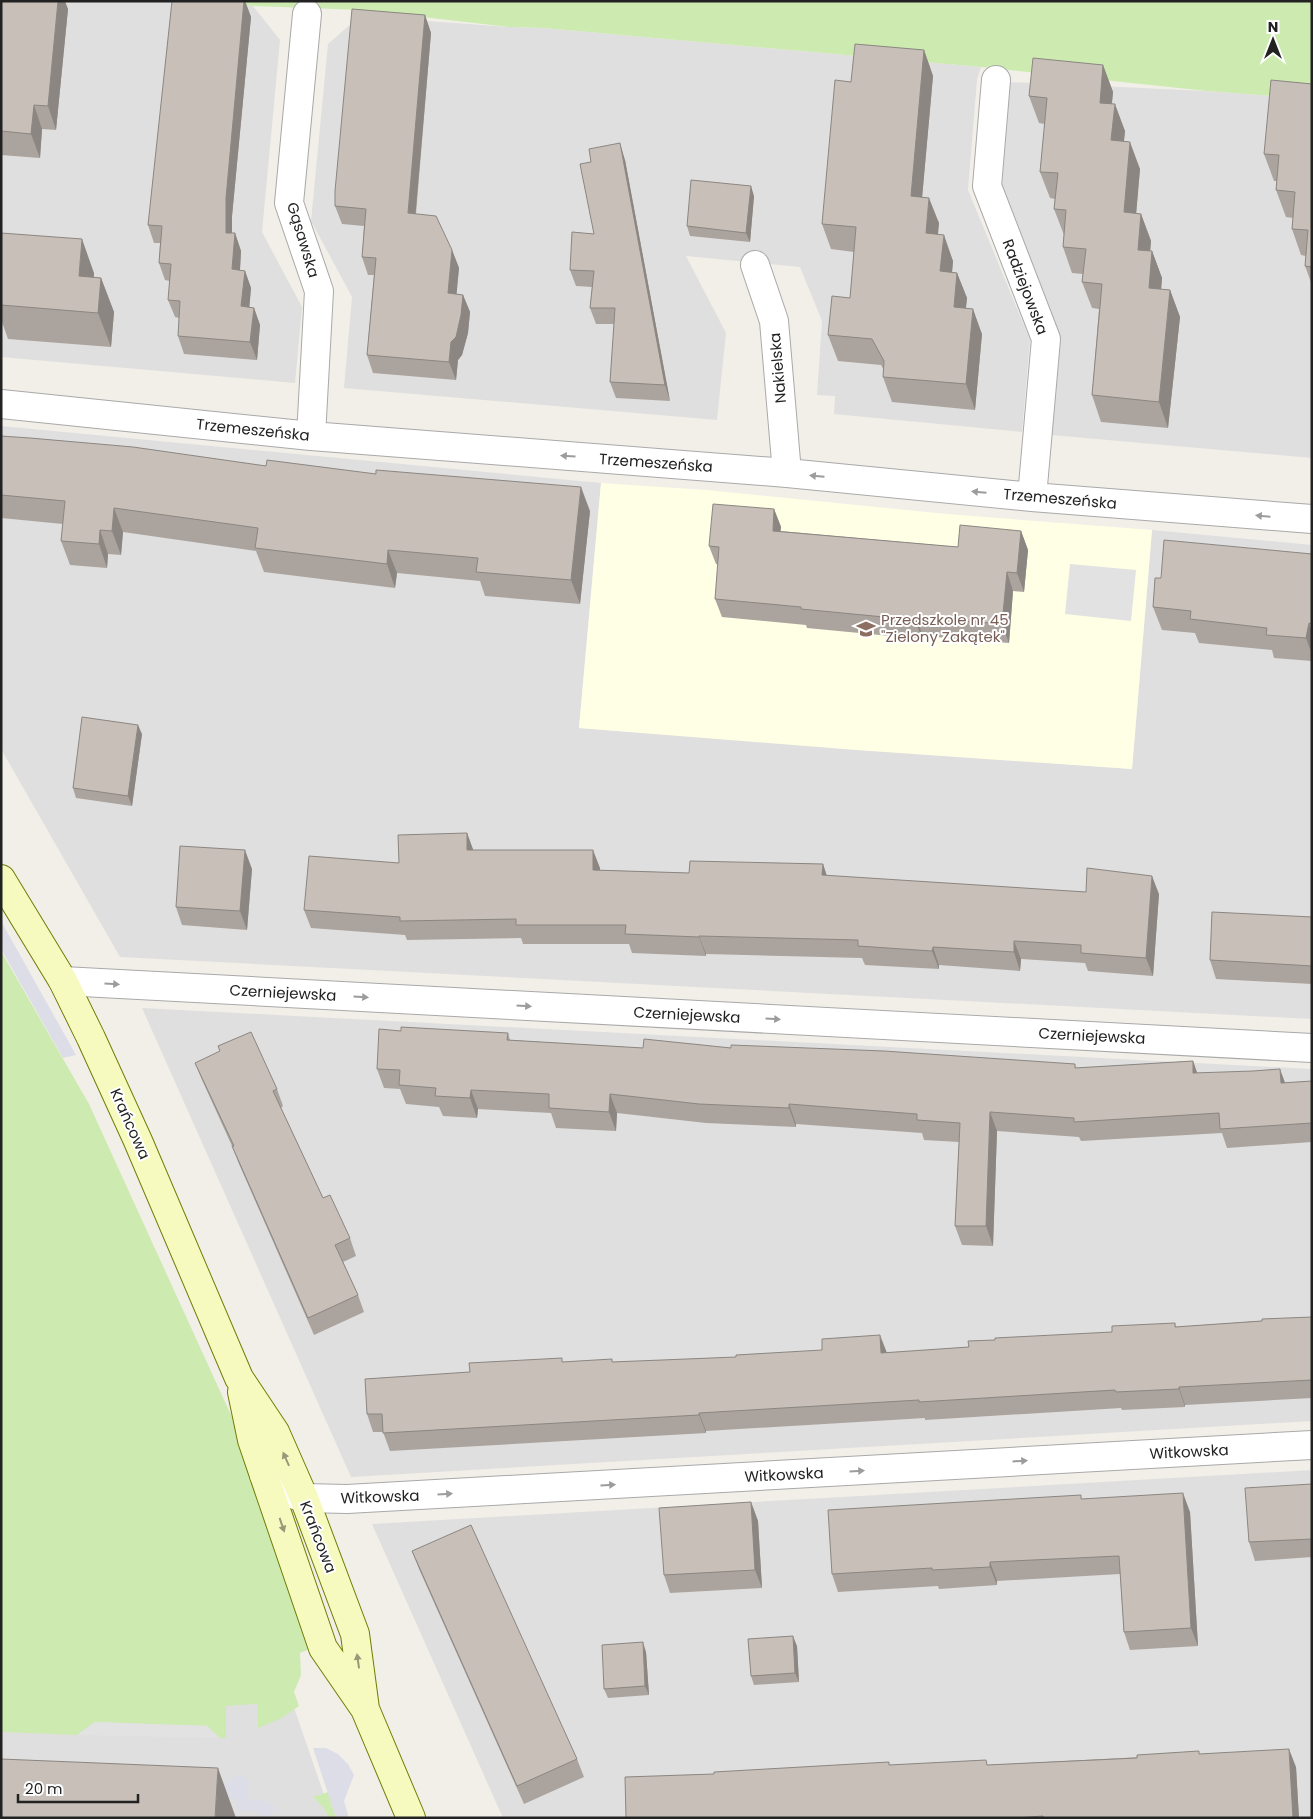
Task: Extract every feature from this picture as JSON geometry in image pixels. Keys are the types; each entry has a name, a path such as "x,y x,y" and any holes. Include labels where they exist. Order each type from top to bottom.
{"street":[{"name":"Gąsawska","path":"307,14 289,203 319,291 311,436"},
{"name":"Radziejowska","path":"996,80 987,186 1046,339 1032,497"},
{"name":"Nakielska","path":"755,265 774,321 787,474"},
{"name":"Trzemeszeńska","path":"1,404 311,436 1312,519"},
{"name":"Krańcowa","path":"1,879 63,982 138,1141 239,1378 275,1432 304,1498 355,1634 365,1709"},
{"name":"Czerniejewska","path":"63,982 1312,1048"},
{"name":"Krańcowa","path":"239,1378 252,1440 323,1648 365,1709 411,1818"},
{"name":"Witkowska","path":"264,1475 288,1494 304,1498 347,1500 1312,1445"}],"shaded area":[{"path":"1,1 196,1 253,6 280,40 262,232 302,307 295,383 1,357"},
{"path":"360,16 544,28 981,67 977,80 968,190 1030,340 1022,432 834,414 835,396 817,395 822,321 800,267 686,256 726,333 717,420 344,388 352,297 311,221 328,44"},
{"path":"1008,82 1207,91 1312,99 1312,458 1051,435 1060,336 999,185"},
{"path":"1,426 601,483 579,728 1132,769 1152,530 1312,545 1312,1019 120,957 1,749"},
{"name":"Przedszkole nr 45 \"Zielony Zakątek\"","path":"601,483 706,490 947,514 1152,530 1132,769 579,728"},
{"path":"1070,564 1136,570 1131,621 1065,614"},
{"path":"1,921 76,1055 63,1058 1,949"},
{"path":"142,1008 1312,1069 1312,1421 351,1477"},
{"path":"1312,1470 1312,1818 503,1818 372,1524"},
{"path":"288,1690 332,1818 1,1818 1,1708"},
{"path":"95,1722 207,1726 220,1738 77,1735"},
{"path":"313,1748 326,1748 338,1754 348,1764 354,1775 344,1801 349,1818 336,1818"},
{"path":"238,1775 249,1779 248,1799 260,1800 263,1798 277,1809 272,1812 271,1818 259,1818 259,1812 237,1810 237,1799 1,1790 221,1787"}],"green space":[{"path":"196,1 1312,1 1312,99 1207,91 981,67 544,28 509,27 362,10 253,6"},
{"path":"1,951 89,1104 252,1461 312,1648 300,1653 301,1675 294,1692 299,1706 282,1718 258,1728 257,1704 226,1706 226,1738 220,1738 207,1726 95,1722 77,1735 1,1732"},
{"path":"328,1792 336,1818 329,1818 323,1807 313,1797"}],"building":[{"path":"1,1 58,1 48,106 34,105 31,134 1,131"},
{"path":"172,1 244,1 226,198 226,233 235,233 232,269 245,271 241,306 254,308 250,342 178,336 180,301 168,300 171,264 159,263 162,226 148,225"},
{"path":"352,9 425,15 408,213 436,216 452,250 448,293 463,295 456,337 451,342 449,362 367,355 376,258 362,257 366,209 335,206"},
{"path":"855,44 924,50 911,196 929,198 926,233 944,235 940,271 957,273 954,307 973,309 966,384 883,377 884,361 872,339 828,335 832,296 850,298 856,227 822,224 835,80 851,82"},
{"path":"1033,58 1103,65 1100,103 1115,104 1111,140 1130,142 1124,212 1141,214 1138,250 1152,251 1149,288 1170,290 1159,402 1092,395 1102,284 1082,282 1086,249 1063,247 1066,210 1054,209 1058,173 1040,172 1047,98 1029,96"},
{"path":"1271,80 1312,84 1312,267 1305,266 1308,230 1292,229 1295,192 1276,190 1279,155 1264,154"},
{"path":"620,143 665,385 610,382 615,308 590,308 594,271 570,270 572,232 594,234 580,164 591,162 589,149"},
{"path":"691,180 751,186 746,233 687,226"},
{"path":"1,233 82,239 79,276 101,278 98,313 1,305"},
{"path":"1,436 133,447 266,466 267,460 376,474 376,470 581,487 571,580 476,572 478,558 388,550 387,564 255,548 258,528 114,508 112,531 100,530 99,544 61,541 65,501 1,495"},
{"path":"713,504 774,509 773,531 958,547 960,525 1021,531 1017,573 1007,572 1002,624 916,617 915,620 715,599 719,547 709,546"},
{"path":"1164,540 1312,554 1312,624 1309,623 1306,638 1266,635 1267,628 1190,619 1191,611 1153,607 1155,578 1161,578"},
{"path":"82,717 138,725 128,796 73,788"},
{"path":"467,833 467,850 593,850 593,870 689,873 690,861 823,864 822,875 1086,892 1087,868 1152,876 1146,958 1081,953 1081,945 1014,941 1014,952 933,947 932,951 858,946 858,940 625,934 626,925 516,925 516,919 400,921 400,917 304,910 309,856 399,863 398,835"},
{"path":"180,846 245,850 240,911 176,907"},
{"path":"1212,912 1312,917 1312,966 1210,960"},
{"path":"401,1027 508,1033 507,1040 643,1048 644,1039 731,1048 731,1045 884,1051 1075,1064 1075,1068 1193,1061 1193,1073 1280,1069 1281,1083 1312,1081 1312,1123 1220,1129 1219,1113 1074,1122 1074,1118 990,1112 986,1226 955,1226 960,1123 917,1120 917,1114 789,1104 789,1108 699,1104 610,1094 609,1112 549,1108 549,1094 471,1090 470,1098 435,1096 436,1088 399,1085 400,1070 377,1069 379,1029 401,1031"},
{"path":"251,1032 277,1089 273,1091 323,1198 330,1195 350,1238 335,1245 358,1295 308,1318 232,1146 234,1146 195,1063 220,1051 218,1046"},
{"path":"1312,1317 1312,1380 1179,1387 1179,1389 1116,1392 1115,1390 919,1402 919,1400 383,1433 382,1414 367,1414 365,1379 470,1372 469,1363 562,1358 562,1362 612,1359 612,1362 736,1357 736,1355 822,1350 822,1339 880,1335 881,1353 969,1347 968,1341 995,1340 995,1338 1112,1332 1112,1326 1175,1323 1175,1327 1262,1321 1262,1319"},
{"path":"1312,1484 1312,1539 1249,1542 1245,1488"},
{"path":"1183,1493 1191,1628 1124,1632 1119,1556 990,1562 990,1567 932,1570 932,1568 832,1574 828,1510 1081,1495 1081,1499"},
{"path":"751,1502 755,1570 664,1575 659,1508"},
{"path":"471,1525 577,1759 517,1786 412,1551"},
{"path":"793,1636 795,1673 751,1676 748,1639"},
{"path":"643,1642 645,1686 604,1689 602,1645"},
{"path":"1289,1749 1293,1818 1043,1818 1043,1816 1017,1818 626,1818 625,1777 714,1774 714,1772 889,1762 889,1765 986,1760 987,1765 1137,1758 1137,1755 1199,1751 1199,1754"},
{"path":"1,1759 218,1768 215,1818 1,1818"}],"place":[{"name":"Przedszkole nr 45 \"Zielony Zakątek\"","path":"866,629"}]}
